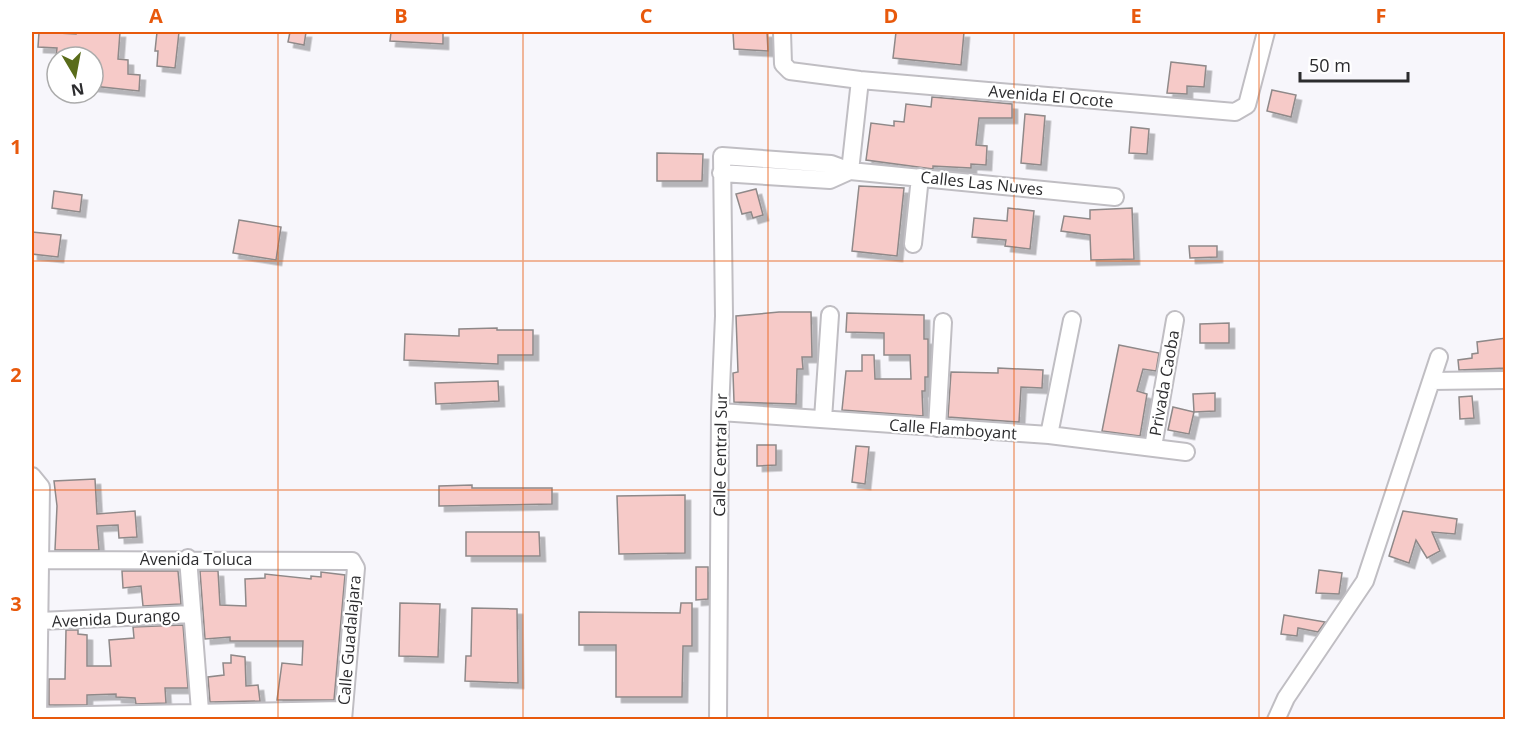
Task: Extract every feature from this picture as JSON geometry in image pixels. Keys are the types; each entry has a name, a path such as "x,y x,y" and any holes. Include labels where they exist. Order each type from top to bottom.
{"street":[{"name":"Avenida El Ocote","path":"782,32 783,64 790,71 860,80 1235,112 1247,105 1266,32"},
{"path":"850,171 860,80"},
{"name":"Calles Las Nuves","path":"722,156 831,164 850,171 1115,197"},
{"name":"Calle Central Sur","path":"718,720 720,412 724,316 722,156"},
{"name":"Calles Las Nuves","path":"721,173 830,180 850,171"},
{"path":"913,244 920,177"},
{"path":"823,419 830,315"},
{"path":"1049,435 1072,320"},
{"name":"Privada Caoba","path":"1153,447 1175,320"},
{"path":"937,428 943,322"},
{"path":"1276,720 1287,698 1365,581 1439,357"},
{"path":"1431,381 1506,380"},
{"name":"Calle Flamboyant","path":"720,412 1049,435 1186,452"},
{"path":"34,478 41,487 38,718 208,714 343,715"},
{"path":"189,558 192,614 208,714"},
{"name":"Avenida Toluca","path":"41,560 189,558 352,561"},
{"name":"Calle Guadalajara","path":"343,715 356,568 352,561"},
{"name":"Avenida Durango","path":"40,621 192,614"}],"building":[{"path":"39,32 76,34 76,32 120,32 118,59 128,60 128,74 140,75 139,91 105,87 105,45 38,47"},
{"path":"157,32 179,32 175,68 157,66 158,51 155,51"},
{"path":"290,32 306,32 304,45 288,42"},
{"path":"391,32 443,32 443,44 390,41"},
{"path":"733,32 767,32 768,51 734,49"},
{"path":"896,32 964,32 961,65 893,58"},
{"path":"1171,62 1206,66 1204,87 1187,86 1187,94 1167,93"},
{"path":"1272,90 1296,95 1291,117 1267,111"},
{"path":"932,97 1012,104 1012,118 979,118 976,145 987,146 986,165 971,164 971,168 933,166 933,169 866,160 871,123 894,126 894,121 904,122 906,104 931,107"},
{"path":"1025,114 1045,116 1041,165 1021,163"},
{"path":"1131,127 1149,129 1147,154 1129,153"},
{"path":"657,153 703,154 702,181 657,181"},
{"path":"859,186 904,188 897,256 852,251"},
{"path":"756,189 763,215 753,218 751,212 742,214 736,194"},
{"path":"54,191 82,195 80,212 52,208"},
{"path":"1008,208 1034,211 1030,249 1005,246 1006,240 972,237 974,218 1007,221"},
{"path":"1132,208 1134,259 1091,260 1090,235 1061,231 1064,216 1090,219 1090,210"},
{"path":"239,220 281,227 276,260 233,253"},
{"path":"32,232 61,235 58,257 32,254"},
{"path":"1189,246 1217,246 1217,257 1190,258"},
{"path":"811,312 812,357 802,357 803,369 797,369 796,404 734,402 733,373 738,372 736,316"},
{"path":"847,313 924,315 924,339 928,339 928,377 925,377 925,391 922,391 923,416 842,410 846,371 862,371 862,355 874,355 875,379 911,379 910,355 884,355 884,333 846,332"},
{"path":"1229,323 1229,343 1200,343 1200,324"},
{"path":"497,328 497,330 533,330 533,355 498,355 498,364 404,360 405,334 459,336 459,329"},
{"path":"1506,338 1506,368 1459,370 1458,360 1472,358 1472,354 1478,353 1477,342"},
{"path":"1119,345 1159,353 1156,371 1143,369 1137,391 1147,394 1140,436 1102,431"},
{"path":"998,368 1043,370 1042,388 1021,387 1019,422 948,417 951,372 998,373"},
{"path":"498,381 499,401 436,404 435,383"},
{"path":"1215,393 1215,411 1194,412 1193,394"},
{"path":"1472,396 1474,418 1460,419 1459,397"},
{"path":"1173,407 1194,412 1189,434 1168,430"},
{"path":"757,445 776,445 776,465 757,466"},
{"path":"856,446 869,447 865,484 852,482"},
{"path":"95,479 97,514 135,511 137,537 119,538 118,525 97,526 99,550 55,550 57,506 54,481"},
{"path":"472,485 472,488 552,488 552,504 439,506 439,486"},
{"path":"685,495 685,553 619,554 617,496"},
{"path":"1403,511 1457,519 1455,534 1432,532 1440,551 1427,558 1416,540 1409,563 1389,556"},
{"path":"466,532 539,532 540,556 466,556"},
{"path":"696,567 708,567 708,599 696,600"},
{"path":"1319,570 1342,573 1339,594 1316,593"},
{"path":"122,571 178,571 181,604 143,606 141,586 123,588"},
{"path":"200,571 218,571 220,605 246,606 245,579 265,578 265,574 311,579 311,576 321,577 321,572 345,575 334,700 277,700 282,663 302,665 303,641 230,641 230,637 205,639"},
{"path":"400,603 440,604 438,657 399,656"},
{"path":"681,603 692,603 692,646 683,646 682,697 616,697 616,645 579,645 579,612 680,613"},
{"path":"472,608 517,609 518,683 465,681 466,656 471,656"},
{"path":"1284,615 1325,622 1318,632 1298,628 1297,636 1281,634"},
{"path":"183,625 188,688 165,688 166,703 136,704 135,698 116,697 116,694 87,695 87,705 49,705 49,679 65,679 66,630 78,630 78,634 87,635 87,666 111,666 109,640 134,638 133,627"},
{"path":"231,655 245,657 246,686 258,685 260,701 210,702 208,677 224,675 223,663 231,663"}]}
